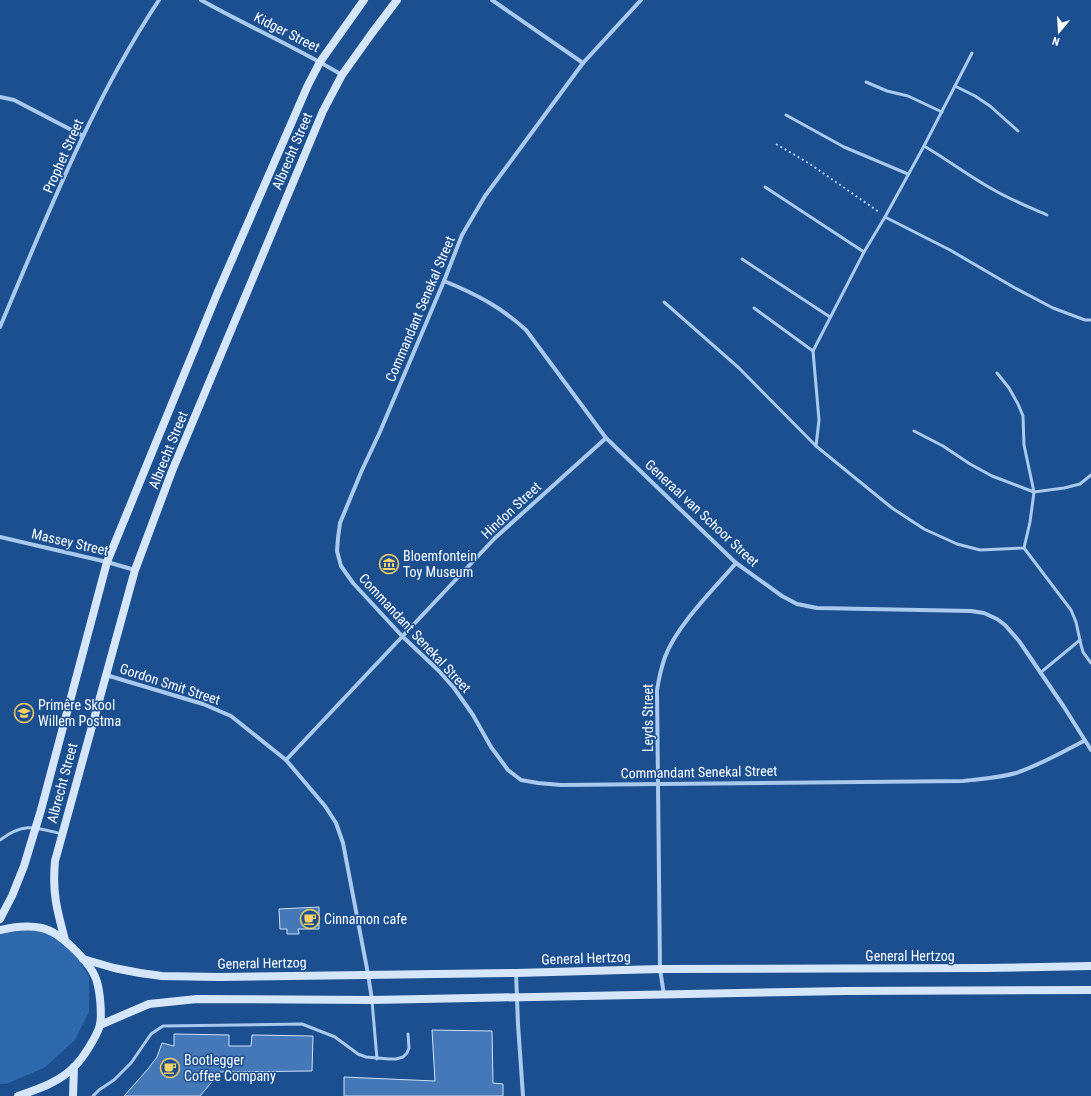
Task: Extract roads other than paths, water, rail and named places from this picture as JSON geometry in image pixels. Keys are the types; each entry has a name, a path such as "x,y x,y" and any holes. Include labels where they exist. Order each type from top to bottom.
{"street":[{"name":"Prophet Street","path":"0,327 83,136 128,48 158,0"},
{"name":"Kidger Street","path":"201,0 342,75"},
{"name":"Albrecht Street","path":"0,919 12,896 24,866 36,827 64,730 107,562 217,294 308,85 320,62 364,0"},
{"name":"Albrecht Street","path":"65,940 55,903 53,881 55,861 105,674 135,570 172,471 324,111 342,75 397,0"},
{"path":"492,0 583,63"},
{"name":"Commandant Senekal Street","path":"641,0 583,63 485,196 462,235 444,281 340,523 337,551 341,566 353,583 402,636 439,671 454,688 491,747 508,770 521,780 538,783 561,784 963,781 1015,773 1084,741"},
{"path":"0,96 14,100 83,136"},
{"name":"Generaal van Schoor Street","path":"444,281 471,292 492,304 511,317 526,330 606,438 736,562 782,596 797,604 817,608 970,611 984,613 997,619 1005,625 1019,641 1091,750"},
{"name":"Hindon Street","path":"286,760 496,538 606,438"},
{"name":"Massey Street","path":"0,537 135,570"},
{"name":"Leyds Street","path":"664,995 660,968 657,690 659,674 665,656 674,639 736,562"},
{"name":"Gordon Smit Street","path":"105,674 203,704 231,716 286,760 325,806 336,823 343,842 372,1000"},
{"path":"0,930 28,927 43,928 53,932 65,940 84,959 97,982 100,997 100,1025 92,1042 74,1067 47,1084 18,1096"},
{"name":"General Hertzog","path":"84,959 114,968 162,976 220,977 516,973 660,968 986,968 1091,966"},
{"path":"516,973 523,1096"},
{"path":"100,1025 149,1004 197,999 372,1000 853,991 1091,990"},
{"path":"73,1096 74,1067"}],"lane":[{"path":"816,446 819,420 813,351 864,252 924,146 972,53"},
{"path":"866,82 888,91 908,96 942,112"},
{"path":"955,86 975,96 990,106 1018,131"},
{"path":"786,115 844,147 908,174"},
{"path":"924,146 948,160 992,190 1015,202 1047,215"},
{"path":"765,187 864,252"},
{"path":"885,216 950,250 1015,288 1054,308 1085,320 1091,320"},
{"path":"742,259 830,317"},
{"path":"664,302 739,368 816,446 892,508 924,529 957,544 980,550 1024,548"},
{"path":"754,308 813,351"},
{"path":"997,373 1009,388 1023,416 1024,445 1034,492 1024,548 1071,610 1076,622 1083,652 1091,663"},
{"path":"914,431 943,446 970,464 992,476 1034,492 1080,484 1091,475"},
{"path":"1040,673 1080,640"},
{"path":"0,840 10,832 36,827 62,834"},
{"path":"372,1000 377,1059"},
{"path":"93,1096 114,1080 131,1063 151,1034 163,1026 302,1024 335,1037 358,1054 377,1059 396,1059 403,1057 408,1048 408,1034"}],"place":[{"name":"Bloemfontein Toy Museum","path":"389,564"},
{"name":"Primêre Skool Willem Postma","path":"24,713"},
{"name":"Cinnamon cafe","path":"310,919"},
{"name":"Bootlegger Coffee Company","path":"170,1068"}]}
